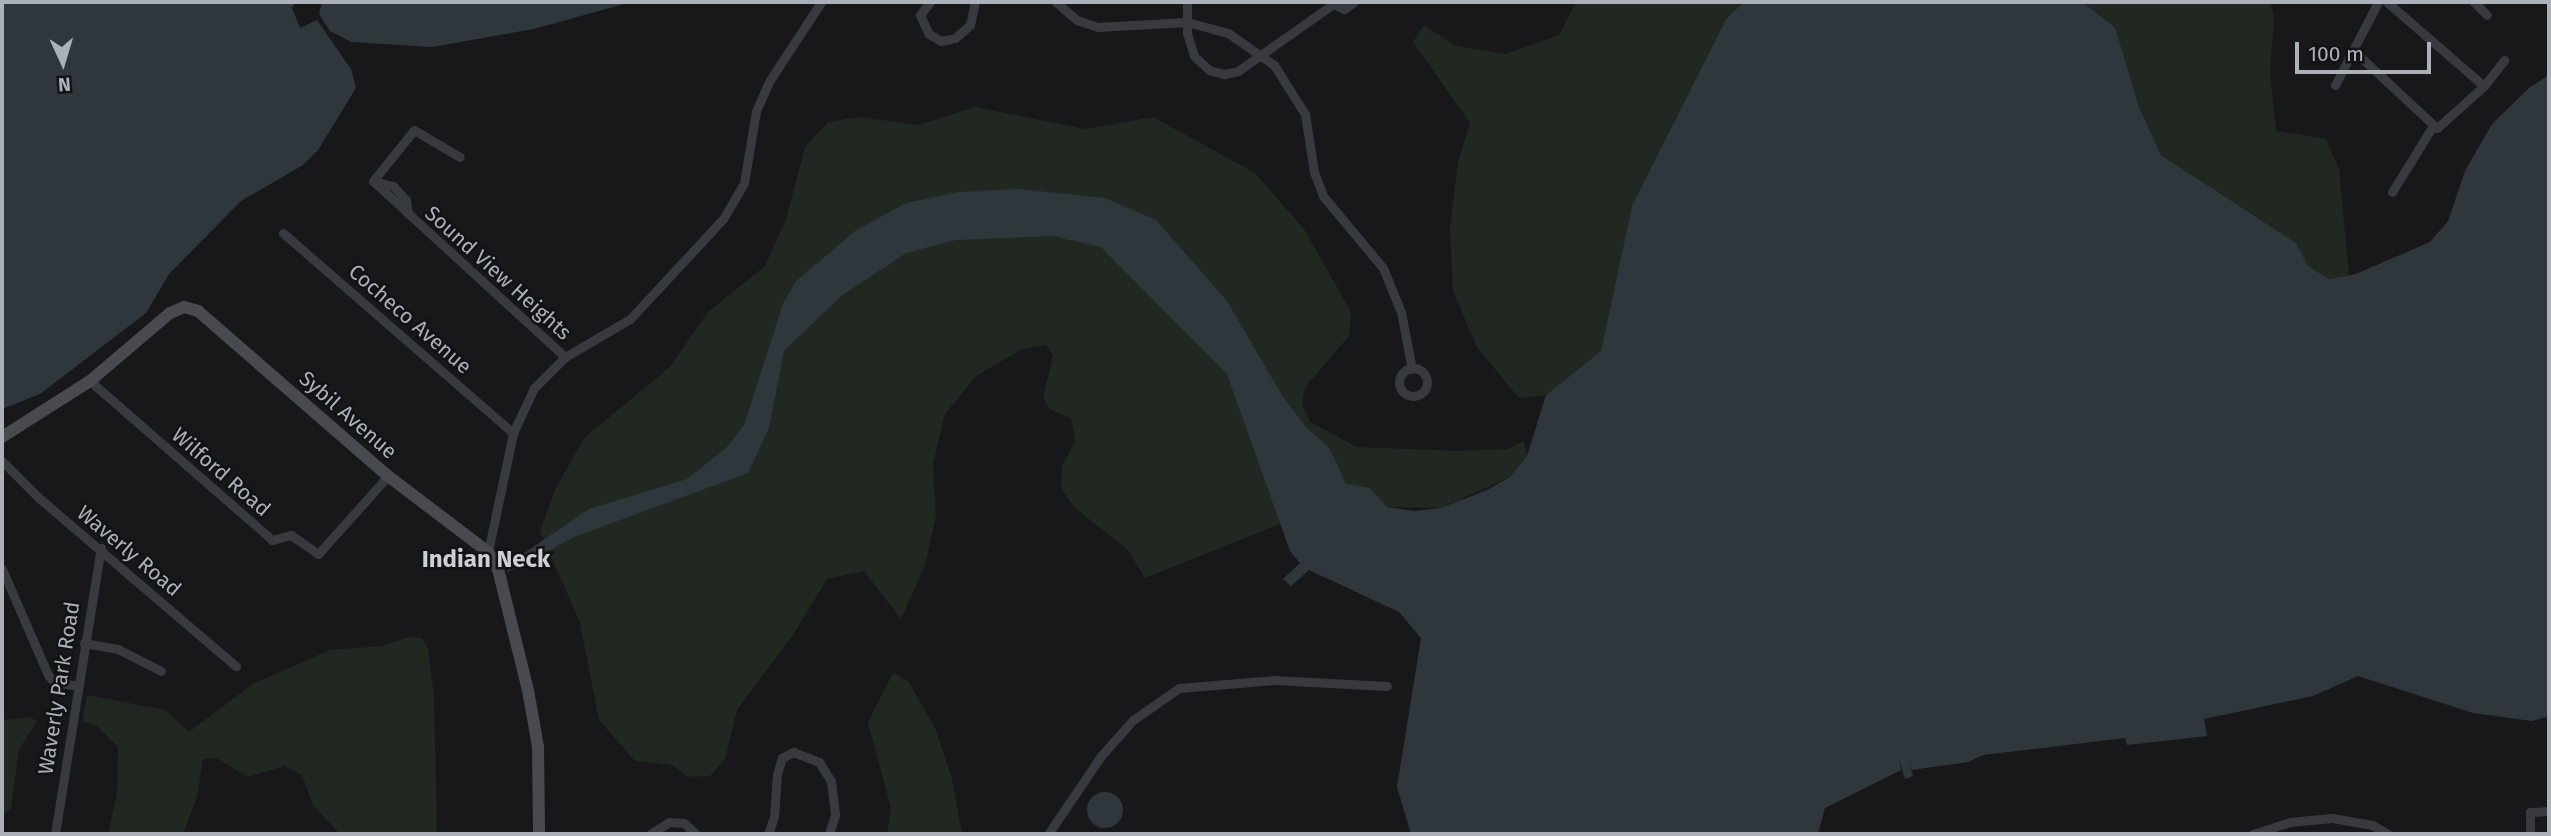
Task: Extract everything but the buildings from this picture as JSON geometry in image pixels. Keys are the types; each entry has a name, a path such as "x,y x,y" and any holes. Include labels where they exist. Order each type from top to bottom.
{"main road":[{"name":"Sybil Avenue","path":"90,381 170,313 184,307 207,317 388,476 488,552"},
{"path":"2,437 90,381"},
{"path":"488,552 500,575 538,747 539,834"}],"street":[{"path":"488,552 513,433 534,388 565,357 630,318 723,219 744,183 755,111 770,80 821,2"},
{"path":"930,2 920,15 929,34 941,41 956,38 970,25 975,2"},
{"path":"1056,2 1077,20 1097,27 1187,22 1228,33 1263,54 1290,85 1305,114 1314,172 1323,196 1383,268 1401,312 1412,369"},
{"path":"1187,2 1187,22 1194,56 1209,70 1238,71 1331,3 1344,9 1354,2"},
{"path":"2335,85 2378,2"},
{"path":"2388,2 2484,86"},
{"path":"2474,2 2487,15"},
{"path":"2354,51 2437,128 2484,86 2504,60"},
{"path":"2392,192 2433,126"},
{"name":"Sound View Heights","path":"460,158 414,130 373,181 381,180 393,186 405,200 408,214 565,357"},
{"name":"Cocheco Avenue","path":"283,233 513,433"},
{"name":"Wilford Road","path":"90,381 272,540 291,535 318,554 388,476"},
{"name":"Waverly Road","path":"2,461 39,498 101,548 236,666"},
{"name":"Waverly Park Road","path":"55,834 101,548"},
{"path":"2,569 48,675 54,682 78,686"},
{"path":"84,643 118,649 161,671"},
{"path":"1048,834 1101,756 1133,720 1178,688 1274,680 1387,687"},
{"path":"768,834 774,817 777,774 782,758 793,752 819,762 831,780 835,815 828,834"},
{"path":"2530,834 2530,812 2549,811"},
{"path":"2253,834 2289,822 2332,818 2372,825 2388,834"},
{"path":"650,834 669,822 684,823 696,834"}],"shaded area":[{"path":"2,2 295,2 292,8 300,28 317,20 351,69 356,88 318,150 303,165 241,201 169,274 146,313 40,394 2,409"},
{"path":"322,2 631,2 534,29 432,47 351,42 330,31 319,14"},
{"path":"1576,2 1744,2 1726,19 1632,206 1601,351 1546,395 1519,398 1477,347 1453,291 1450,228 1458,162 1470,123 1413,42 1424,25 1455,46 1506,54 1559,35"},
{"path":"1744,2 2082,2 2115,27 2139,107 2161,155 2296,243 2308,266 2329,279 2356,274 2430,242 2448,221 2465,171 2492,124 2529,88 2549,75 2549,716 2532,721 2473,713 2358,676 2313,696 2204,719 2207,736 2127,745 2125,738 1983,755 1968,762 1912,770 1908,757 1913,776 1905,779 1899,759 1901,770 1825,808 1818,834 1411,834 1397,787 1421,638 1399,612 1309,570 1291,586 1283,579 1300,563 1290,551 1227,374 1101,247 1053,236 956,240 906,253 841,296 784,351 769,428 748,473 574,537 506,573 517,558 589,509 687,479 727,447 744,425 783,304 796,281 855,231 906,203 959,192 1019,189 1105,198 1156,220 1227,301 1283,397 1306,427 1330,449 1346,484 1370,488 1387,507 1414,511 1441,508 1487,490 1510,477 1527,456 1546,395 1601,351 1632,206 1726,19"},
{"path":"2082,2 2270,2 2274,18 2270,73 2276,131 2326,139 2339,169 2349,275 2329,279 2308,266 2296,243 2161,155 2139,107 2115,27"},
{"path":"975,107 1085,129 1153,117 1255,173 1304,229 1351,312 1349,336 1305,387 1302,404 1310,422 1357,447 1457,451 1508,449 1524,441 1527,456 1510,477 1441,508 1387,507 1370,488 1145,578 1128,550 1074,507 1061,489 1062,466 1075,441 1071,418 1050,410 1043,397 1053,356 1046,345 1022,349 976,376 945,414 933,464 936,516 925,565 901,619 864,571 827,579 793,635 737,710 725,759 710,776 688,777 673,765 635,761 599,720 580,623 540,531 555,490 584,438 670,367 708,312 765,266 786,219 805,147 828,122 859,117 919,125"},
{"path":"409,637 422,638 428,649 434,696 437,834 340,834 313,805 302,775 284,766 248,777 216,758 203,759 197,797 183,834 108,834 117,794 118,747 97,726 82,721 87,695 165,710 189,732 253,684 330,650 382,646"},
{"path":"893,673 908,681 935,728 952,779 962,834 887,834 891,808 868,722"},
{"path":"31,717 37,722 19,749 11,808 2,816 2,720"},
{"path":"1105,792 1118,797 1123,810 1118,823 1105,828 1092,823 1087,810 1092,797"}],"district":[{"name":"Indian Neck","path":"486,560"}]}
